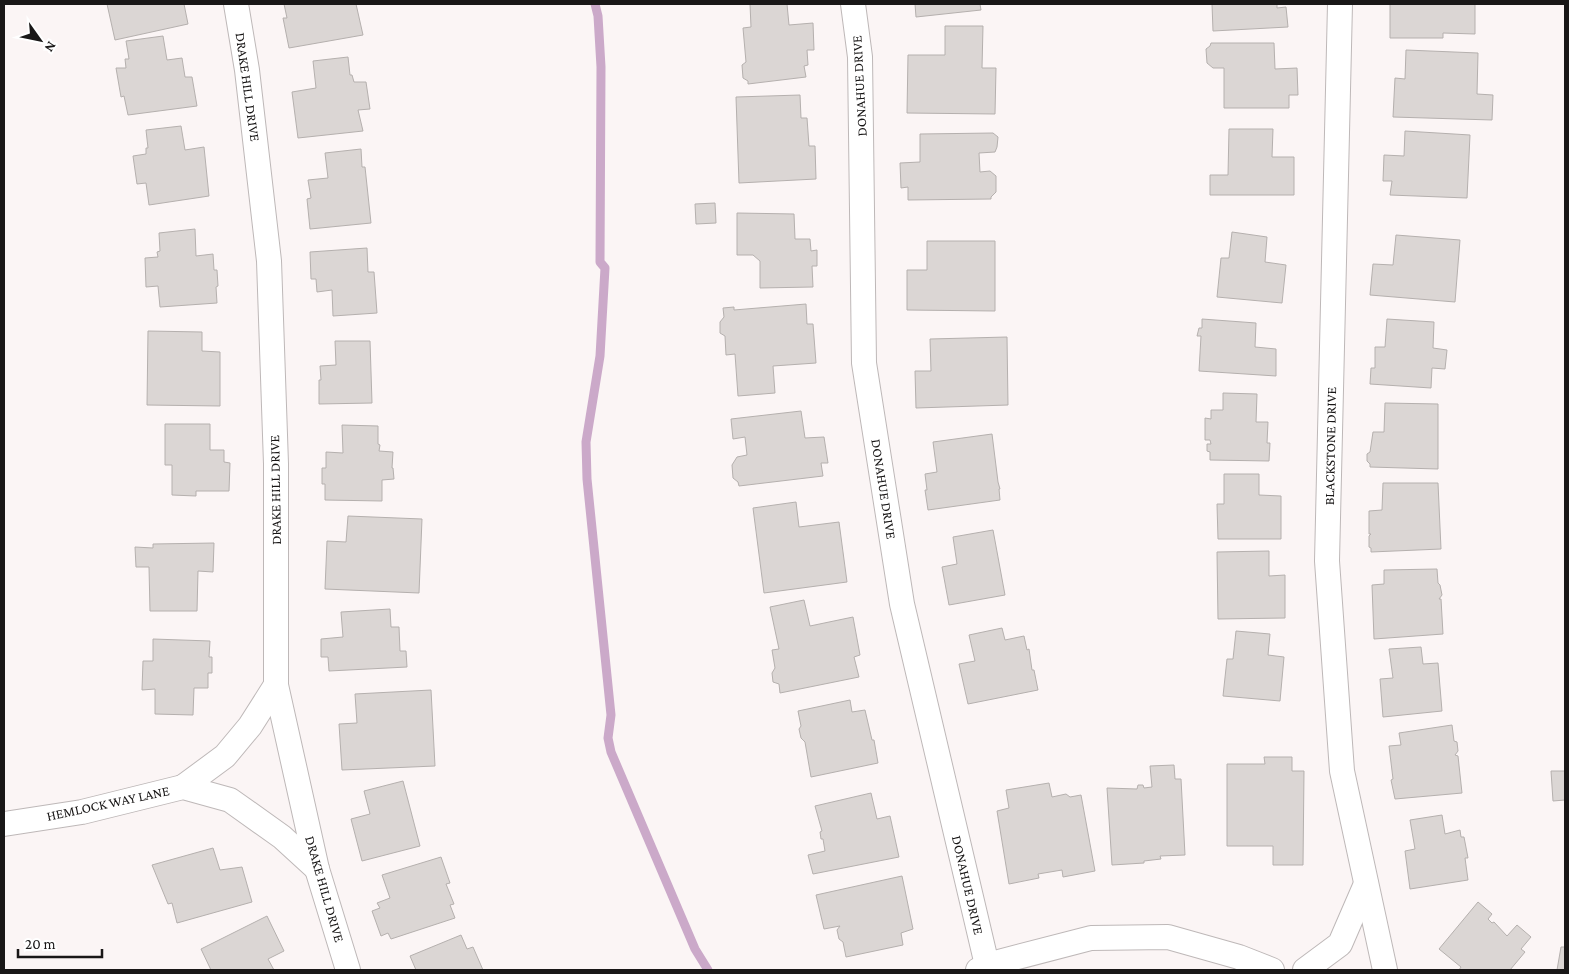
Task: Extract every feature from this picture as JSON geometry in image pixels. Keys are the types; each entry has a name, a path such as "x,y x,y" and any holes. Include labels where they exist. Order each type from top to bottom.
{"street":[{"name":"DRAKE HILL DRIVE","path":"236,4 247,70 269,261 276,464 276,685 317,869 348,970"},
{"name":"DONAHUE DRIVE","path":"853,4 860,57 864,363 902,604 982,968"},
{"name":"BLACKSTONE DRIVE","path":"1340,4 1328,561 1342,771 1384,970"},
{"name":"HEMLOCK WAY LANE","path":"4,824 82,812 183,787 225,756 250,726 276,685"},
{"name":"HEMLOCK WAY LANE","path":"183,787 230,800 282,837 317,869"},
{"path":"1305,970 1340,944 1366,884"},
{"path":"982,968 1091,938 1168,937 1239,957 1272,970"}],"building":[{"path":"107,4 184,4 188,24 115,40"},
{"path":"284,4 356,4 363,35 289,48 283,18 287,18"},
{"path":"750,4 787,4 789,25 813,23 814,50 807,50 808,65 804,66 806,77 748,84 748,81 743,78 742,65 746,62 743,28 751,27"},
{"path":"915,4 980,4 981,10 916,17"},
{"path":"1212,4 1277,4 1277,8 1286,7 1288,27 1213,31"},
{"path":"1390,4 1475,4 1475,34 1443,33 1443,38 1390,38"},
{"path":"945,26 983,26 982,68 996,68 995,114 907,113 908,55 945,55"},
{"path":"163,36 167,60 182,58 185,77 192,77 197,106 128,115 124,96 121,97 116,68 126,68 125,59 129,59 126,41"},
{"path":"1211,43 1274,43 1275,69 1297,68 1298,95 1289,95 1289,108 1224,108 1224,68 1213,68 1207,63 1206,49"},
{"path":"1406,50 1478,53 1477,94 1493,95 1492,120 1393,117 1395,78 1405,79"},
{"path":"348,57 350,75 352,75 354,82 366,82 370,109 358,110 363,131 298,138 292,92 316,88 313,61"},
{"path":"800,95 801,118 807,118 809,146 815,146 816,179 739,183 736,97"},
{"path":"181,126 185,150 204,147 209,196 149,205 146,183 137,184 133,156 146,154 146,148 148,148 146,130"},
{"path":"1229,129 1273,129 1272,157 1294,157 1294,195 1210,195 1210,175 1228,175"},
{"path":"1405,131 1470,135 1467,198 1390,195 1392,181 1383,181 1384,155 1404,156"},
{"path":"993,133 998,137 995,152 979,153 980,172 990,171 996,176 996,192 991,199 908,200 908,187 901,188 900,163 920,162 920,134"},
{"path":"361,149 362,167 365,167 371,223 310,229 307,199 311,198 308,180 328,178 325,153"},
{"path":"715,203 716,223 696,224 695,204"},
{"path":"737,213 794,214 795,239 810,239 811,251 817,250 817,266 812,266 813,287 760,288 760,261 753,255 737,255"},
{"path":"195,229 196,256 213,254 214,270 217,270 217,303 160,307 158,286 146,287 145,258 158,257 157,252 160,251 159,233"},
{"path":"1232,232 1267,237 1265,262 1286,265 1282,303 1217,297 1221,258 1229,258"},
{"path":"1396,235 1460,240 1455,302 1370,295 1373,264 1393,265"},
{"path":"927,241 995,241 995,311 907,310 907,270 927,270"},
{"path":"367,248 368,272 374,272 377,313 333,316 332,290 317,292 316,279 311,279 310,252"},
{"path":"806,304 807,324 813,324 816,363 773,366 775,393 738,396 735,354 726,355 725,336 720,333 720,322 724,317 723,308 734,307 734,310"},
{"path":"1202,319 1256,323 1255,347 1276,349 1276,376 1199,371 1201,336 1197,336 1199,328 1202,328"},
{"path":"1387,319 1434,322 1433,348 1447,350 1445,369 1432,368 1431,388 1370,384 1371,368 1375,368 1375,347 1385,347"},
{"path":"148,331 202,332 202,351 220,352 220,406 147,405"},
{"path":"1007,337 1008,405 916,408 915,371 931,371 930,339"},
{"path":"335,341 370,341 372,403 319,404 320,366 336,365"},
{"path":"1223,393 1257,394 1256,422 1268,422 1267,443 1270,443 1269,461 1210,460 1207,444 1211,444 1210,440 1205,440 1205,418 1211,419 1211,410 1223,410"},
{"path":"1385,403 1438,404 1438,469 1370,467 1367,461 1367,454 1370,452 1373,432 1384,432"},
{"path":"801,411 805,438 824,437 828,463 821,463 823,476 739,486 738,482 733,478 732,465 737,457 747,455 745,437 733,439 731,419"},
{"path":"165,424 210,424 210,450 224,450 224,462 230,463 229,491 196,491 196,496 172,495 172,465 165,465"},
{"path":"342,425 378,426 379,451 393,452 392,468 394,479 382,480 382,501 325,500 322,468 326,468 326,452 343,453"},
{"path":"992,434 1000,500 928,510 925,474 937,472 933,442"},
{"path":"1224,474 1259,474 1259,495 1281,496 1281,539 1218,539 1217,504 1224,504"},
{"path":"1383,483 1438,483 1441,549 1371,552 1369,547 1369,536 1371,534 1369,534 1369,511 1382,510"},
{"path":"796,502 799,527 839,522 847,582 764,593 753,508"},
{"path":"348,516 422,519 419,593 325,589 327,541 346,542"},
{"path":"993,530 1005,595 949,605 942,567 957,564 953,537"},
{"path":"214,543 213,572 198,571 197,611 150,611 149,567 136,567 135,547 153,548 153,544"},
{"path":"1269,551 1269,576 1285,575 1285,618 1218,619 1217,552"},
{"path":"1437,569 1438,583 1442,595 1439,599 1441,599 1443,634 1374,639 1372,585 1384,584 1384,570"},
{"path":"804,600 810,626 853,617 860,655 854,657 859,677 780,693 779,684 773,682 772,673 775,668 772,650 779,649 770,607"},
{"path":"390,609 391,627 399,627 400,651 406,651 407,667 329,671 328,657 321,657 321,639 343,637 341,612"},
{"path":"1002,628 1005,640 1024,636 1027,650 1029,649 1032,670 1034,670 1038,690 968,704 959,664 975,661 969,635"},
{"path":"1236,631 1270,634 1268,655 1284,657 1280,701 1223,696 1227,659 1233,659"},
{"path":"153,639 210,641 209,657 212,657 212,673 208,673 208,688 194,688 193,715 155,714 155,689 142,690 143,661 153,661"},
{"path":"1421,647 1423,664 1438,663 1442,711 1383,717 1380,679 1393,678 1389,649"},
{"path":"431,690 435,766 342,770 339,724 357,723 355,694"},
{"path":"850,700 852,712 865,710 872,740 874,740 878,763 811,777 805,742 801,738 799,729 801,726 798,711"},
{"path":"1452,725 1454,741 1457,742 1458,751 1455,755 1458,756 1462,793 1395,799 1391,780 1393,779 1389,746 1401,745 1399,733"},
{"path":"1264,757 1292,757 1292,771 1304,771 1303,865 1273,865 1273,846 1227,846 1227,764 1265,764"},
{"path":"1174,765 1175,779 1181,779 1185,855 1160,856 1161,859 1144,861 1144,863 1112,865 1107,788 1137,789 1138,785 1143,785 1144,788 1152,787 1150,766"},
{"path":"1551,771 1565,771 1565,800 1553,801"},
{"path":"403,781 420,846 362,861 351,819 370,814 364,791"},
{"path":"1049,783 1052,797 1066,794 1070,797 1081,795 1095,871 1063,877 1062,870 1038,874 1039,878 1009,884 997,811 1009,808 1006,790"},
{"path":"871,793 877,819 890,816 899,857 813,874 808,855 825,851 815,806"},
{"path":"1442,815 1445,834 1460,830 1461,837 1464,837 1468,858 1465,858 1468,880 1410,889 1405,851 1415,849 1410,820"},
{"path":"213,848 220,870 242,867 252,902 177,923 172,903 168,904 152,865"},
{"path":"441,857 450,883 446,884 454,904 450,905 455,918 391,939 388,933 381,936 372,911 380,908 377,903 390,898 382,875"},
{"path":"902,876 913,929 901,933 903,945 846,957 843,942 839,939 837,930 840,926 824,929 816,895"},
{"path":"1478,902 1492,914 1488,919 1492,923 1494,922 1507,936 1517,925 1531,937 1521,949 1525,952 1510,970 1459,970 1461,967 1439,949"},
{"path":"267,916 284,951 268,959 274,970 211,970 201,949"},
{"path":"461,935 467,949 473,947 483,970 416,970 410,956"},
{"path":"1561,947 1565,947 1565,970 1557,970"}],"waterway":[{"path":"595,4 598,16 601,67 600,262 605,268 600,356 586,442 587,479 611,715 608,738 611,752 695,949 708,970"}]}
